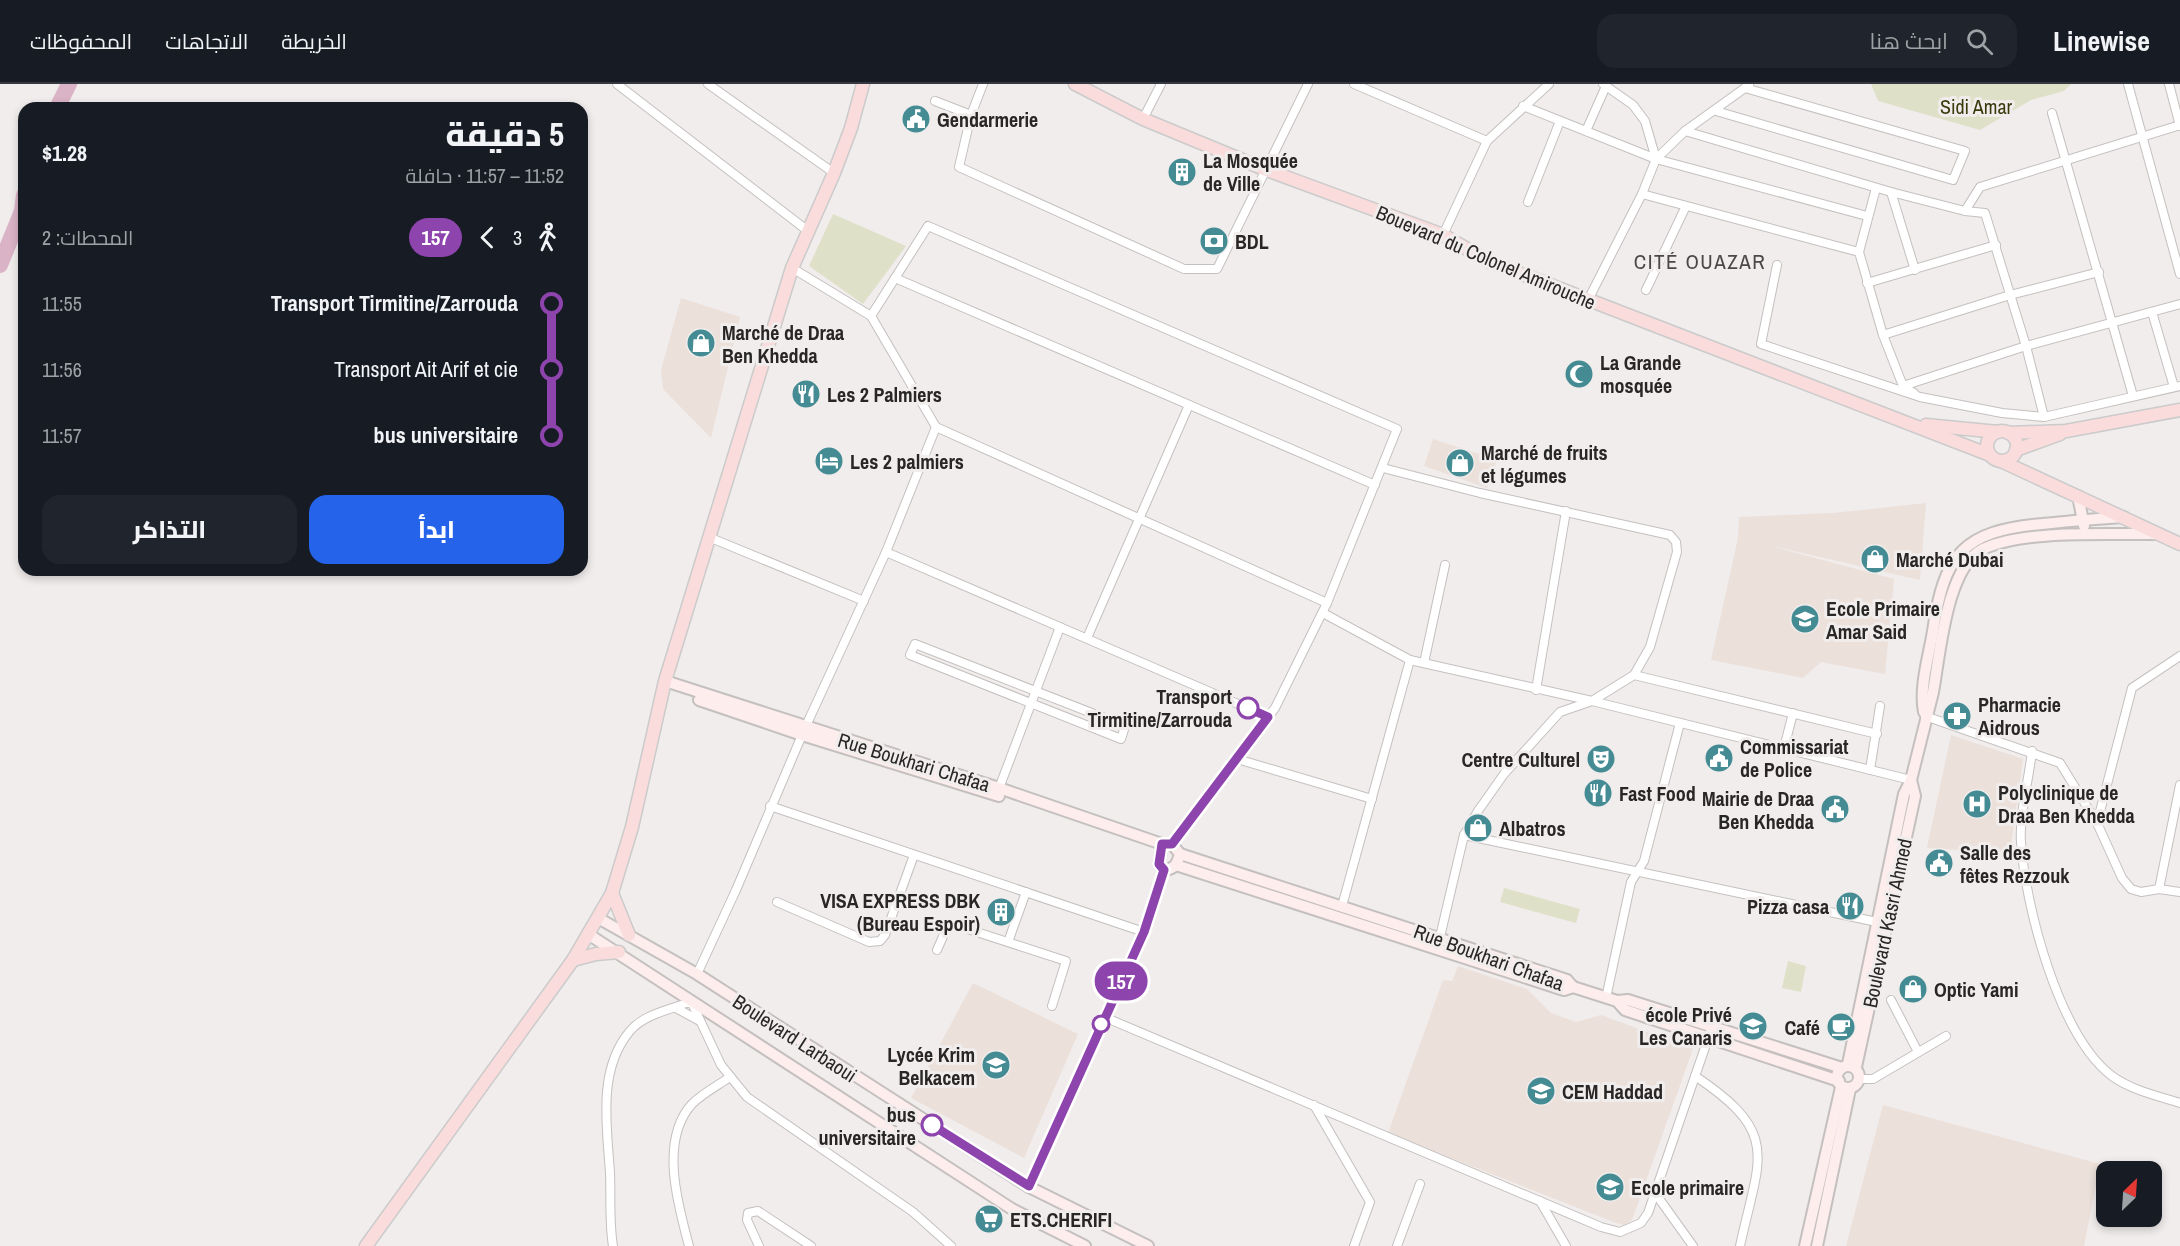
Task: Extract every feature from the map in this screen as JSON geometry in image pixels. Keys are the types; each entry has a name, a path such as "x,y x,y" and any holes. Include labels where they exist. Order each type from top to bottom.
{"main road":[{"path":"366,1246 573,960 612,893 632,827 665,685 792,268 834,173 851,128 863,84"},
{"name":"Bouevard du Colonel Amirouche","path":"1075,84 1143,119 1264,169 1443,235 1488,261 1901,421 2005,456 2029,474 2127,517 2180,544"},
{"path":"2005,456 2066,431 2180,410"},
{"name":"Bouevard du Colonel Amirouche","path":"1901,421 2003,432 2066,431"},
{"path":"2003,432 2016,442 2005,456 1988,442 2003,432"},
{"path":"2078,496 2084,535"},
{"name":"Boulevard Kasri Ahmed","path":"1925,716 1923,693 1936,606 1946,575 1956,557 1979,537 2012,526 2127,517"},
{"name":"Boulevard Kasri Ahmed","path":"1848,1066 1904,794 1911,780 1950,602 1969,559 1984,549 2002,543 2084,535 2163,534"},
{"name":"Rue Boukhari Chafaa","path":"665,685 1165,846"},
{"name":"Boulevard Kasri Ahmed","path":"1848,1066 1915,796 1911,780"},
{"path":"1165,846 1180,854 1176,866 1164,870 1159,864 1165,846"},
{"name":"Rue Boukhari Chafaa","path":"1180,854 1342,906 1564,990 1573,987 1612,1000"},
{"name":"Rue Boukhari Chafaa","path":"1176,866 1438,943"},
{"path":"573,960 596,954 619,952 628,935 612,893"},
{"name":"Boulevard Larbaoui","path":"598,918 697,974 1029,1186 1148,1246"},
{"name":"Boulevard Larbaoui","path":"588,934 1012,1209 1085,1246"},
{"path":"1612,1000 1628,1000 1843,1086 1858,1079 1848,1066 1711,1032"},
{"path":"1805,1246 1848,1066"},
{"path":"1817,1246 1843,1086"}],"street":[{"path":"617,84 808,231"},
{"path":"708,84 834,173"},
{"path":"983,84 971,115 959,167 1184,269 1217,269 1264,169 1308,84"},
{"path":"1143,119 1161,84"},
{"path":"1354,84 1487,141"},
{"path":"1443,235 1487,141 1549,84"},
{"path":"2128,84 2180,274"},
{"path":"1965,211 1980,187 2180,125 2169,84"},
{"path":"1586,131 1604,85 1633,105 1645,122 1656,159"},
{"path":"1588,300 1642,194 1656,159 1685,131 1716,111 1747,86 1965,151 1953,180 1716,111"},
{"path":"935,101 971,115"},
{"path":"1523,106 1656,159 1867,216"},
{"path":"2052,113 2114,323 2133,396"},
{"path":"1528,202 1560,121"},
{"path":"1685,131 1876,188 1965,211 1985,213 2026,346 2044,417"},
{"path":"1876,188 1859,252 1883,335 1903,386 1920,397"},
{"path":"1891,192 1915,270"},
{"path":"1642,194 1859,252"},
{"path":"1646,290 1686,206"},
{"path":"871,316 928,226 1397,429 1323,613 1268,717 1237,759 1165,846"},
{"path":"1868,283 1996,245"},
{"path":"1777,265 1761,344 1920,397 2002,413 2044,417 2177,386 2152,312"},
{"path":"792,268 871,316 936,427 1327,603"},
{"path":"1883,335 2010,295 2099,272"},
{"path":"895,278 1375,485"},
{"path":"1903,386 2026,346 2180,304"},
{"path":"1087,638 1189,405"},
{"path":"697,974 736,890 803,731 886,552 936,427"},
{"path":"1383,468 1480,493 1670,536 1676,542 1677,552 1650,647 1634,675 1592,701 1560,712 1504,774 1464,835 1438,943"},
{"path":"1536,690 1566,511"},
{"path":"711,538 864,601"},
{"path":"886,552 1268,717"},
{"path":"1424,663 1445,565"},
{"path":"1323,613 1410,660 1592,701 1911,780"},
{"path":"998,792 1060,627"},
{"path":"915,644 1125,726 1121,739 1031,703 910,655 915,644"},
{"path":"2097,823 2132,688 2180,656"},
{"path":"1342,906 1410,660"},
{"path":"1634,675 1877,734"},
{"path":"1870,770 1880,706"},
{"path":"1784,748 1793,713"},
{"path":"1925,716 2032,751 2060,763 2097,823 2122,878 2131,889 2141,892 2159,889 2180,892"},
{"path":"1612,1000 1631,882 1644,861 1680,723"},
{"path":"2032,751 2021,840 2034,926 2060,999 2093,1057 2113,1076 2148,1093 2180,1102"},
{"path":"1237,759 1372,799"},
{"path":"2159,889 2180,785"},
{"path":"770,806 1144,932"},
{"path":"1464,835 1877,922"},
{"path":"777,902 869,942 880,941 885,935 914,855"},
{"path":"1029,1186 1144,932 1164,870"},
{"path":"1008,942 1026,892"},
{"path":"937,950 949,923 1066,961 1052,1006"},
{"path":"1890,1000 1918,1052"},
{"path":"613,1246 606,1118 610,1068 618,1048 631,1029 650,1017 691,1001 698,1020 730,1077 747,1097 913,1212 951,1246"},
{"path":"676,1008 698,1020"},
{"path":"1104,1017 1540,1201 1620,1232 1641,1223 1648,1213 1711,1032"},
{"path":"1858,1079 1873,1078 1946,1036"},
{"path":"1695,1076 1742,1113 1758,1142 1759,1158 1740,1246"},
{"path":"689,1246 678,1202 674,1170 676,1139 683,1119 691,1106 730,1077"},
{"path":"1314,1105 1370,1202 1354,1246"},
{"path":"1397,1246 1420,1184"},
{"path":"1655,1193 1693,1246"},
{"path":"1540,1201 1566,1246"},
{"path":"759,1246 747,1220 748,1213 752,1211 758,1211 811,1246"}],"shaded area":[{"name":"Marché de Draa Ben Khedda","path":"681,298 740,317 711,438 663,389 661,370"},
{"name":"Marché de fruits et légumes","path":"1433,439 1497,460 1487,488 1424,466"},
{"name":"Ecole Primaire Amar Said","path":"1926,503 1920,580 1763,544 1894,579 1885,674 1821,662 1803,678 1711,660 1738,538 1739,517 1833,513"},
{"name":"Polyclinique de Draa Ben Khedda","path":"1951,735 2023,759 2010,853 1927,848"},
{"name":"CEM Haddad","path":"1458,966 1527,989 1551,1013 1576,1022 1601,1015 1693,1049 1632,1220 1624,1225 1616,1223 1388,1133 1443,980 1452,981"},
{"name":"Lycée Krim Belkacem","path":"973,983 1078,1034 1024,1158 911,1098"},
{"path":"1883,1105 2096,1163 2096,1184 2084,1246 1846,1246"}],"green space":[{"name":"Sidi Amar","path":"1871,84 2071,84 2064,91 2031,100 1980,130 1878,101"},
{"path":"833,214 906,246 863,304 809,266"},
{"path":"1504,888 1580,909 1576,923 1500,902"},
{"path":"1788,961 1806,966 1801,992 1782,988"}],"waterway":[{"path":"60,102 69,84"},
{"path":"0,265 18,221"}],"bus line":[{"name":"157","path":"932,1125 1029,1186 1144,932 1164,870 1159,864 1162,844 1172,844 1268,717 1248,708"}],"place":[{"name":"Gendarmerie","path":"916,119"},
{"name":"La Mosquée de Ville","path":"1182,172"},
{"name":"BDL","path":"1214,241"},
{"name":"Marché de Draa Ben Khedda","path":"701,343"},
{"name":"La Grande mosquée","path":"1579,374"},
{"name":"Les 2 Palmiers","path":"806,394"},
{"name":"Les 2 palmiers","path":"829,461"},
{"name":"Marché de fruits et légumes","path":"1460,463"},
{"name":"Marché Dubai","path":"1875,559"},
{"name":"Ecole Primaire Amar Said","path":"1805,619"},
{"name":"Transport Tirmitine/Zarrouda","path":"1248,708"},
{"name":"Pharmacie Aidrous","path":"1957,716"},
{"name":"Commissariat de Police","path":"1719,758"},
{"name":"Centre Culturel","path":"1601,759"},
{"name":"Fast Food","path":"1598,793"},
{"name":"Polyclinique de Draa Ben Khedda","path":"1977,804"},
{"name":"Mairie de Draa Ben Khedda","path":"1835,809"},
{"name":"Albatros","path":"1478,828"},
{"name":"Salle des fêtes Rezzouk","path":"1939,863"},
{"name":"Pizza casa","path":"1850,906"},
{"name":"VISA EXPRESS DBK (Bureau Espoir)","path":"1001,912"},
{"name":"Optic Yami","path":"1913,989"},
{"name":"école Privé Les Canaris","path":"1753,1026"},
{"name":"Café","path":"1841,1027"},
{"name":"Lycée Krim Belkacem","path":"996,1065"},
{"name":"CEM Haddad","path":"1541,1091"},
{"name":"bus universitaire","path":"932,1125"},
{"name":"Ecole primaire","path":"1610,1187"},
{"name":"ETS.CHERIFI","path":"989,1219"}],"district":[{"name":"CITÉ OUAZAR","path":"1700,261"}]}
